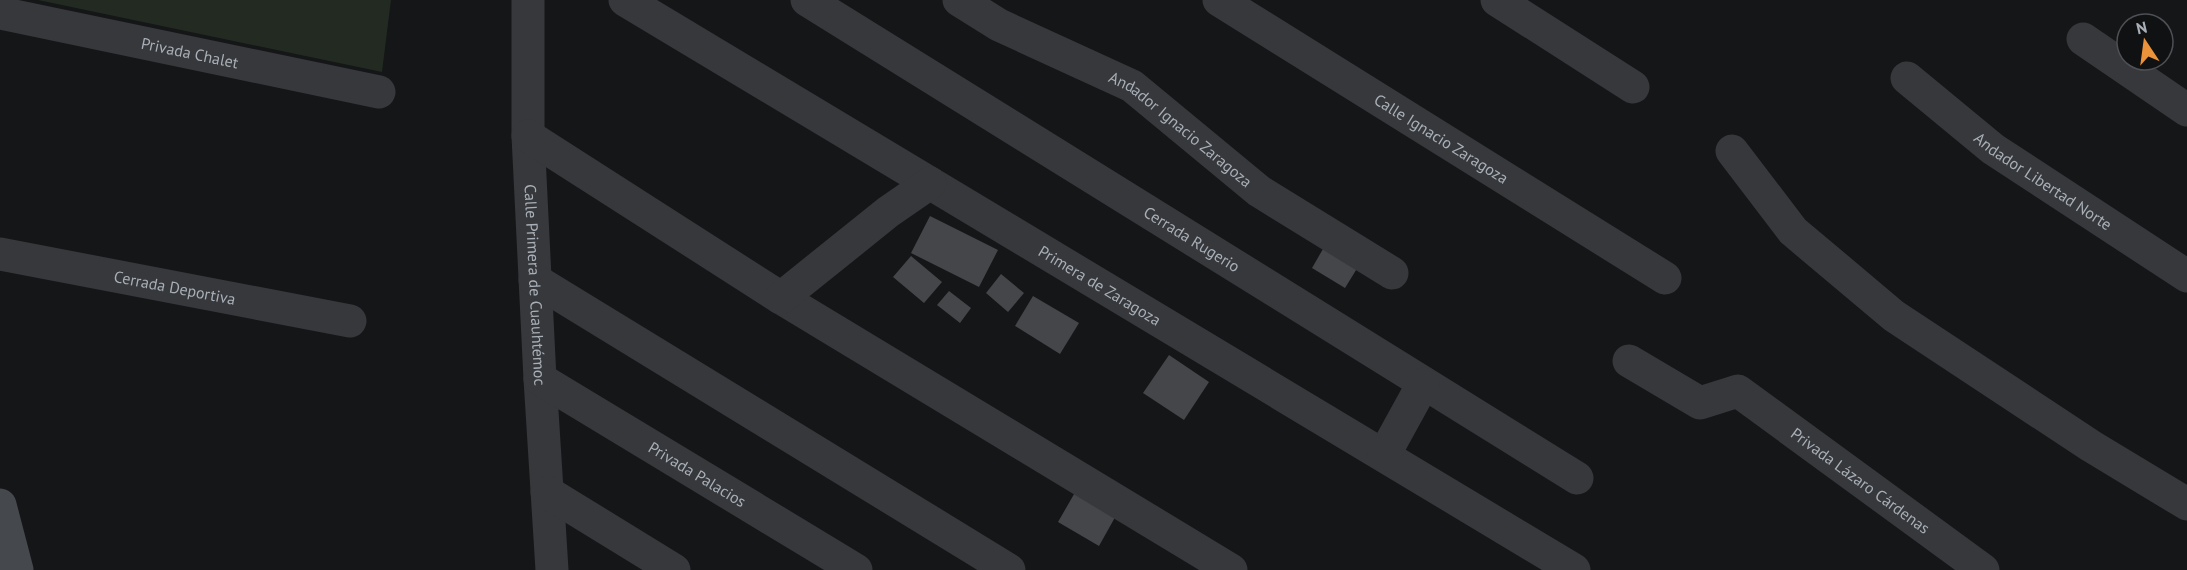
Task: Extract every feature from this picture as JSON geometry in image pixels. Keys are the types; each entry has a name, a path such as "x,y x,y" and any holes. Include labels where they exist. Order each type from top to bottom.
{"main road":[{"path":"0,505 17,570"}],"street":[{"name":"Calle Primera de Cuauhtémoc","path":"528,0 528,136 552,570"},
{"name":"Primera de Zaragoza","path":"625,0 1575,570"},
{"name":"Cerrada Rugerio","path":"807,0 1577,478"},
{"name":"Andador Ignacio Zaragoza","path":"960,0 999,25 1132,86 1258,191 1392,273"},
{"name":"Calle Ignacio Zaragoza","path":"1219,0 1665,278"},
{"path":"1497,0 1633,87"},
{"name":"Privada Chalet","path":"0,13 379,92"},
{"path":"2083,39 2187,110"},
{"name":"Andador Libertad Norte","path":"1907,78 1993,149 2187,276"},
{"path":"528,136 780,297 1231,570"},
{"path":"1732,151 1793,231 1894,316 2091,446 2187,504"},
{"path":"780,297 888,212 930,183"},
{"name":"Cerrada Deportiva","path":"0,254 350,321"},
{"path":"535,280 1008,570"},
{"name":"Privada Lázaro Cárdenas","path":"1629,362 1700,403 1738,391 1983,570"},
{"name":"Privada Palacios","path":"540,379 856,570"},
{"path":"1384,455 1423,384"},
{"path":"547,492 674,570"}],"shaded area":[{"path":"38,0 391,0 382,72"}],"building":[{"path":"930,216 998,250 979,287 911,253"},
{"path":"1327,242 1361,262 1345,288 1312,268"},
{"path":"911,256 942,282 924,303 893,277"},
{"path":"1001,274 1024,293 1008,312 986,293"},
{"path":"949,291 971,308 960,323 937,305"},
{"path":"1033,296 1079,323 1060,354 1015,326"},
{"path":"1169,355 1209,382 1184,420 1143,393"},
{"path":"1077,489 1118,512 1099,546 1058,522"}]}
